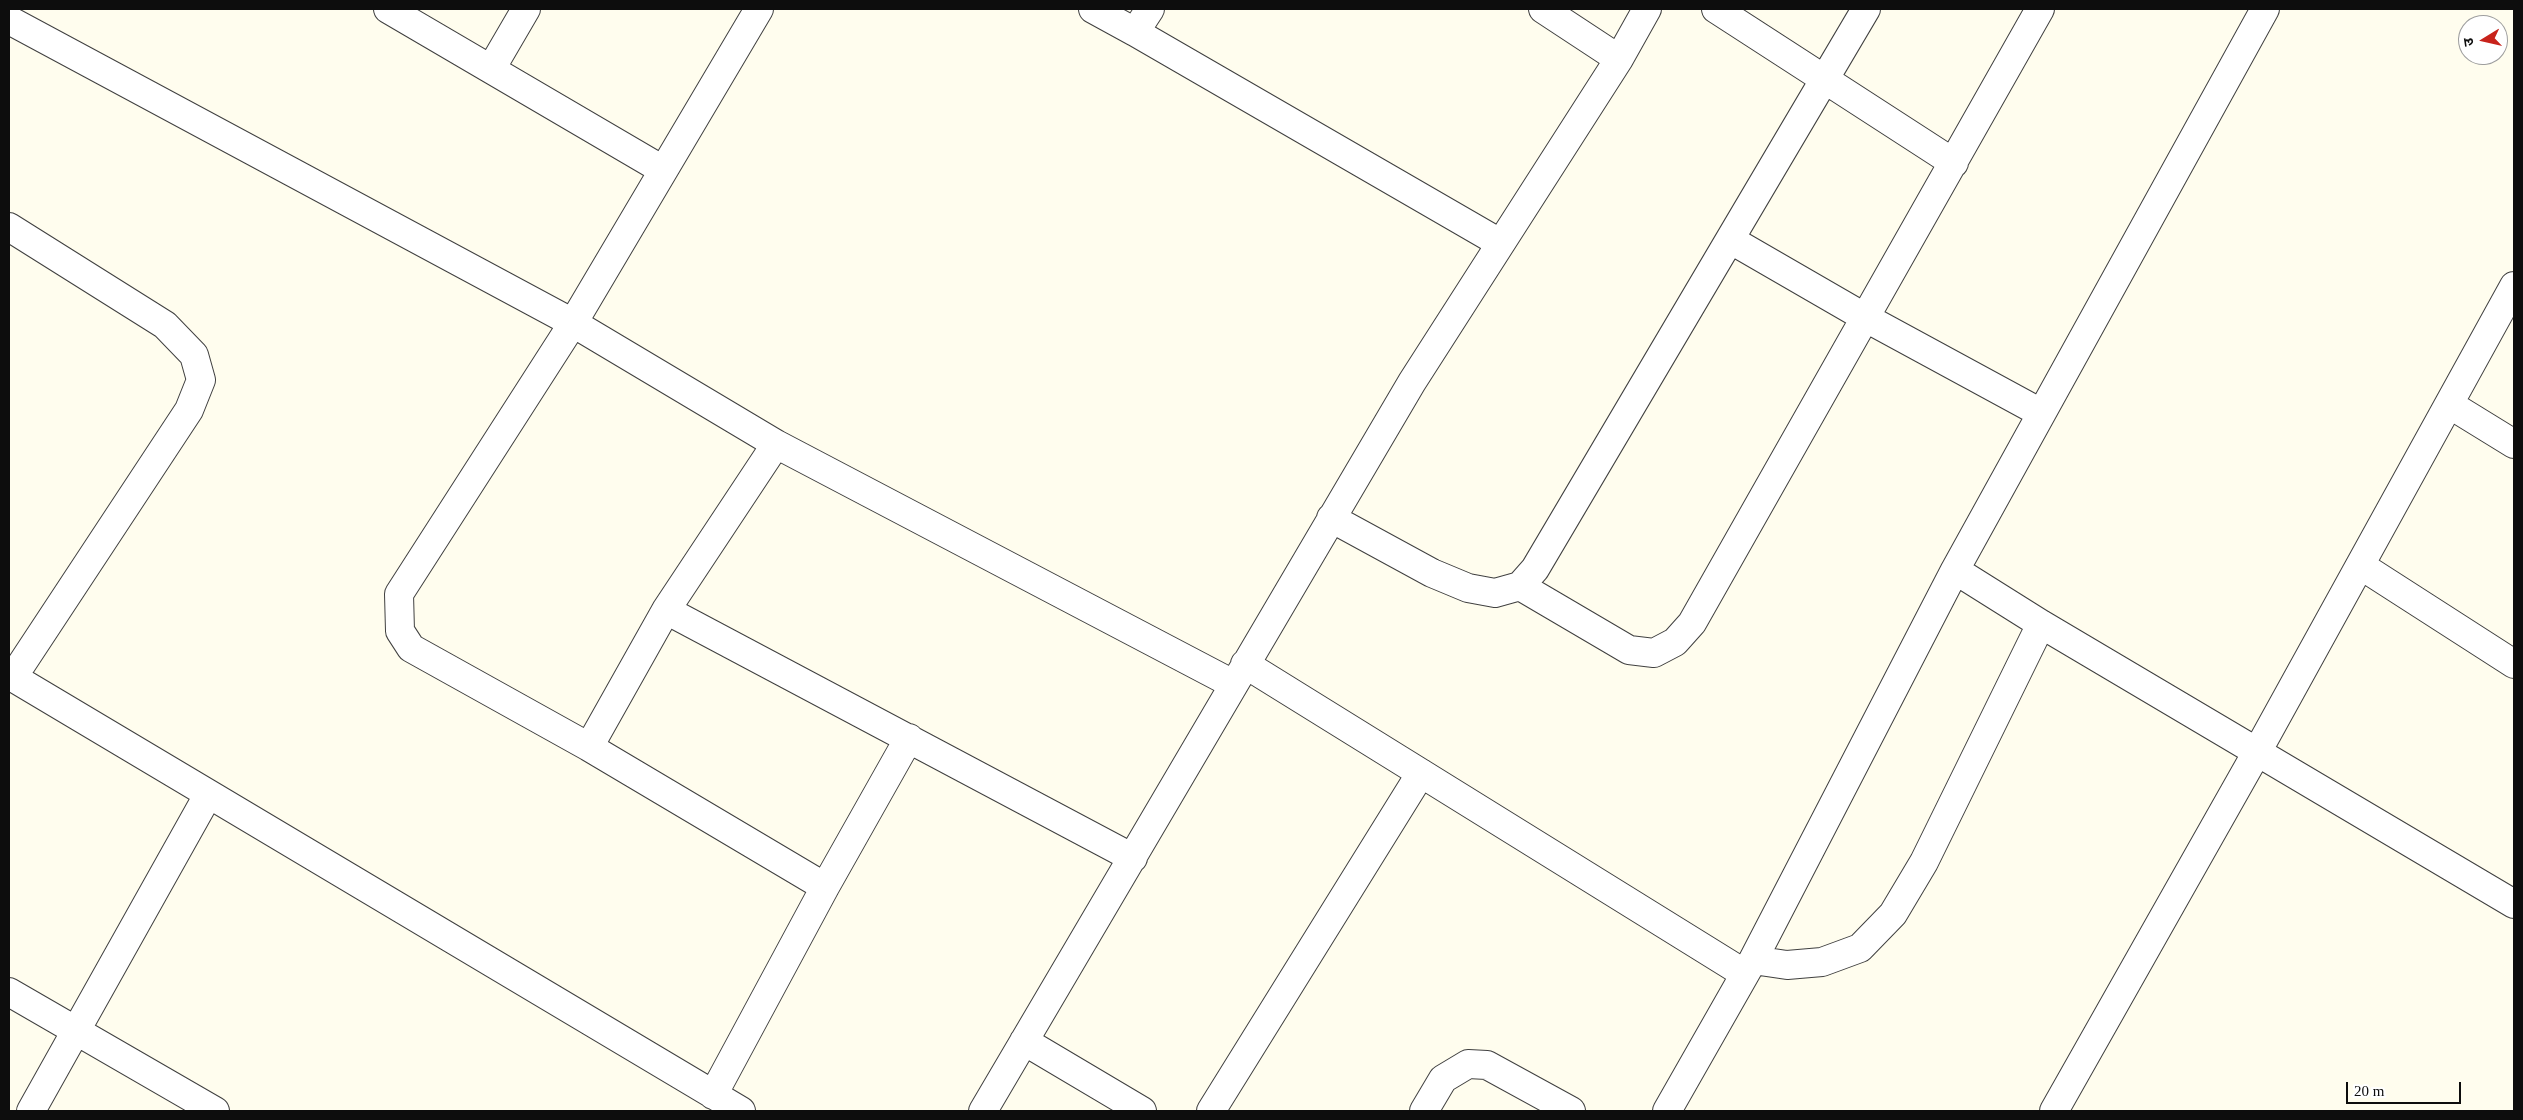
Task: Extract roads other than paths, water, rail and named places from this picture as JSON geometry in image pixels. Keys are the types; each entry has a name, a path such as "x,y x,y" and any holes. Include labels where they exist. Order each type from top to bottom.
{"street":[{"path":"388,9 663,170"},
{"path":"491,69 526,9"},
{"path":"759,9 573,323 399,594 400,631 411,648 589,747 825,887"},
{"path":"1093,9 1500,243"},
{"path":"1135,32 1150,9"},
{"path":"1544,9 1618,59"},
{"path":"983,1111 1412,382 1618,59 1647,9"},
{"path":"1716,9 1954,163"},
{"path":"1331,518 1432,572 1468,588 1495,593 1520,586 1535,569 1866,9"},
{"path":"1520,586 1629,650 1654,653 1675,642 1692,623 2040,9"},
{"path":"1667,1111 1749,967 1955,570 2265,9"},
{"path":"9,20 573,323 776,444 1239,674 1421,773 1749,967 1822,962 1860,948 1893,914 1924,862 2041,624"},
{"path":"12,235 165,325 194,354 201,380 189,410 11,676 741,1111"},
{"path":"1730,240 1866,318 2041,413"},
{"path":"2054,1111 2257,752 2514,286"},
{"path":"2449,404 2514,444"},
{"path":"589,747 666,610 776,444"},
{"path":"2360,565 2514,664"},
{"path":"1955,570 2041,624 2514,904"},
{"path":"666,610 1133,858"},
{"path":"713,1095 825,887 909,738"},
{"path":"1211,1111 1421,773"},
{"path":"31,1111 74,1031 208,795"},
{"path":"9,992 215,1111"},
{"path":"1024,1041 1142,1111"},
{"path":"1424,1111 1443,1079 1468,1064 1487,1066 1571,1111"}]}
